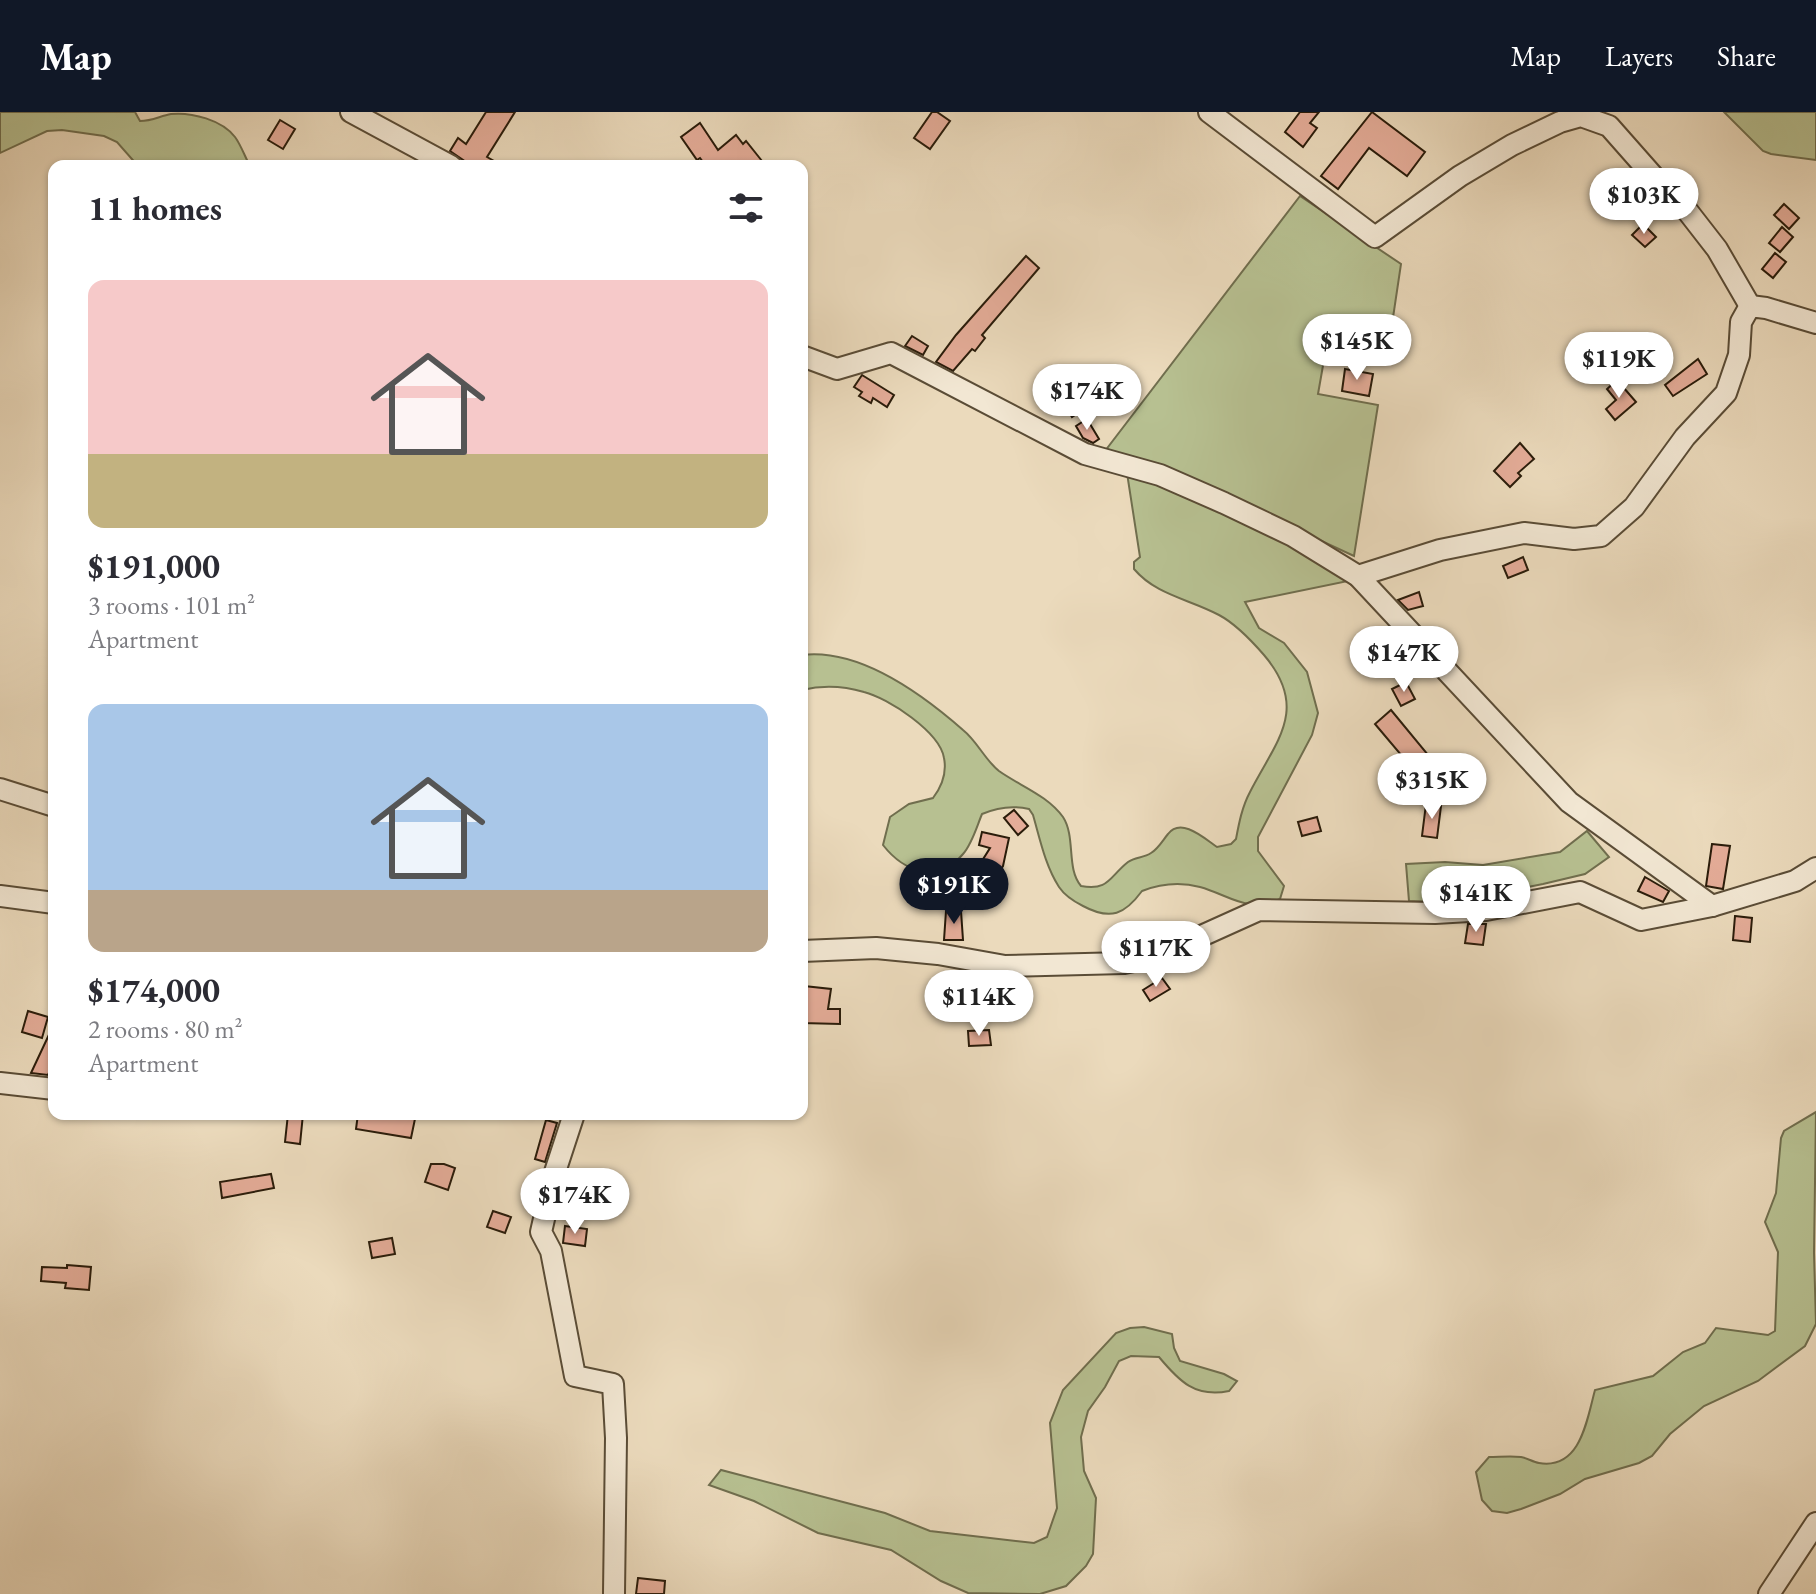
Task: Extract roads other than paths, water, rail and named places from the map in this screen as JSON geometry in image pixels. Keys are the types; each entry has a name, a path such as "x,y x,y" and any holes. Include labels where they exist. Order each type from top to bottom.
{"street":[{"path":"351,112 440,160"},
{"path":"1209,112 1375,237 1460,176 1512,145 1560,122 1581,116 1609,126 1654,177 1675,195 1717,249 1750,306"},
{"path":"1750,306 1816,323"},
{"path":"1358,576 1440,550 1524,533 1574,539 1601,536 1634,507 1685,437 1726,393 1739,355 1741,322 1750,306"},
{"path":"808,358 837,369 891,353 1085,454 1160,475 1293,536 1358,576 1569,802 1712,906"},
{"path":"0,789 48,804"},
{"path":"808,951 876,948 938,954 1005,966 1124,963 1157,956 1259,910 1435,913 1486,910 1580,892 1641,920 1712,906 1795,881 1816,868"},
{"path":"0,896 48,902"},
{"path":"0,1083 48,1088"},
{"path":"572,1120 554,1175 541,1232 551,1251 575,1376 613,1384 616,1438 614,1594"},
{"path":"1769,1594 1816,1523"}]}
